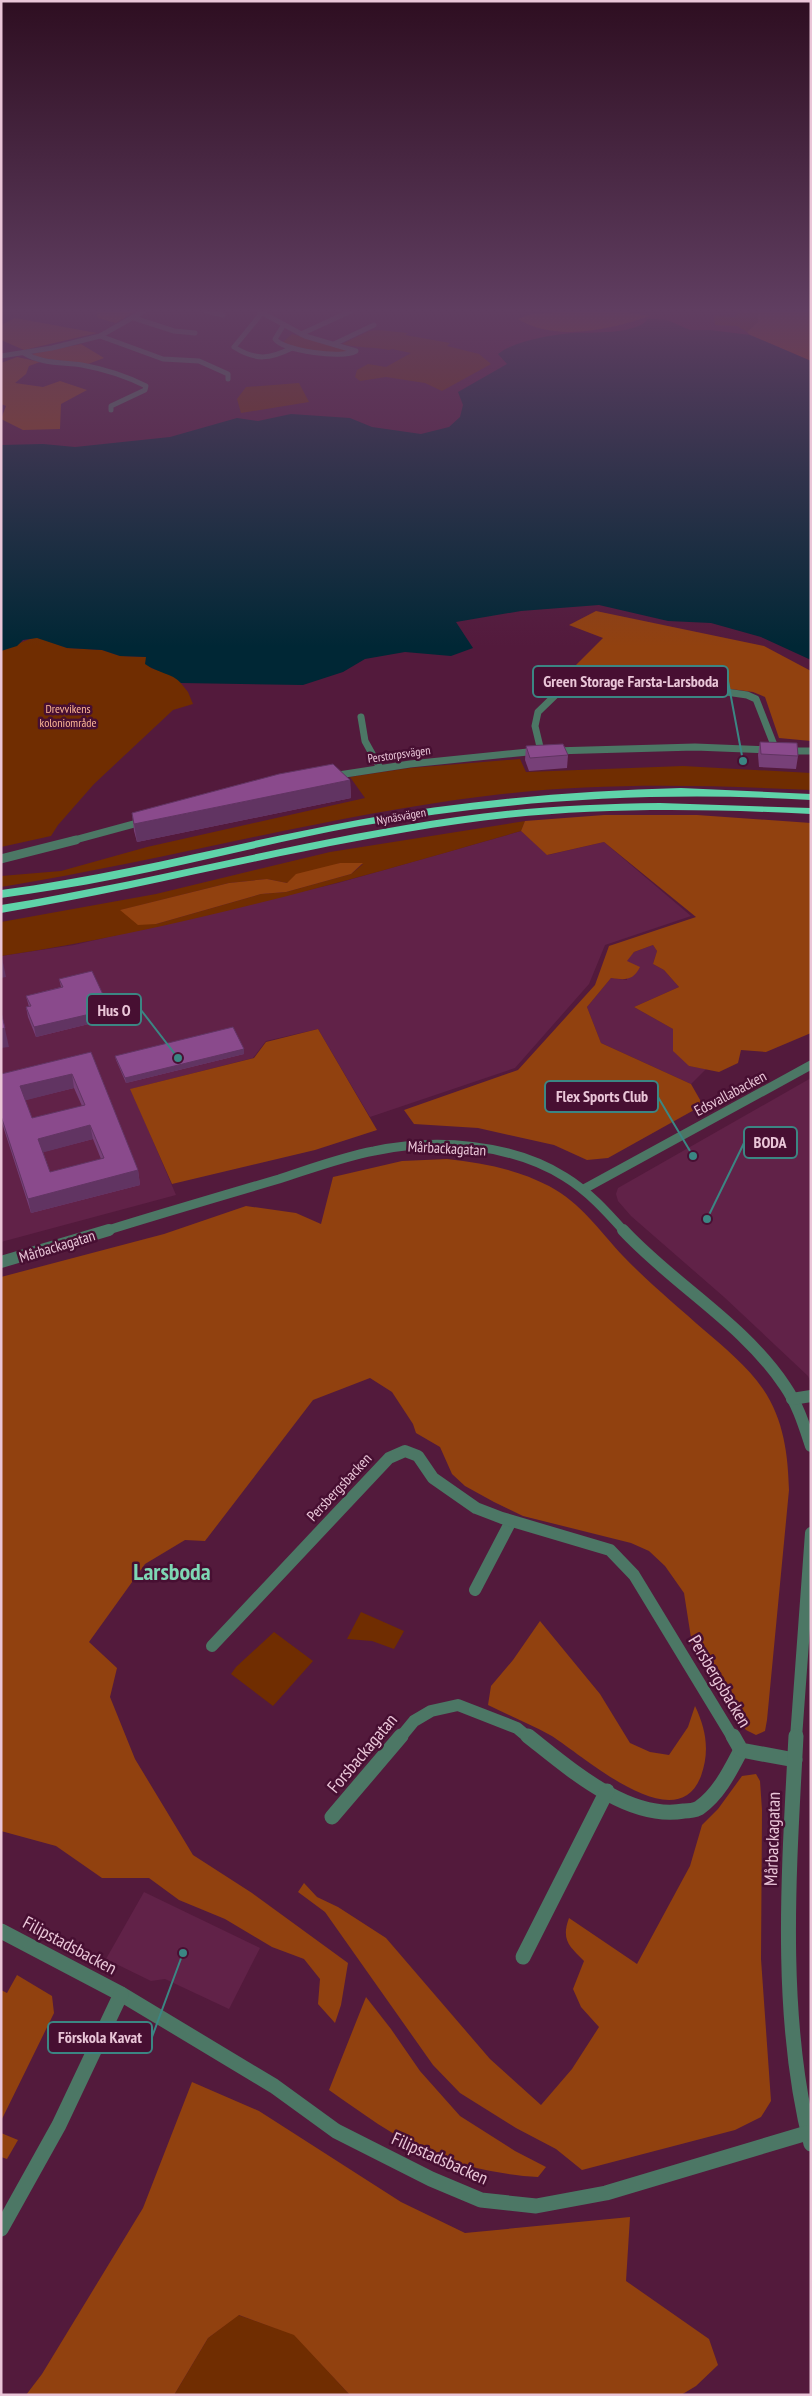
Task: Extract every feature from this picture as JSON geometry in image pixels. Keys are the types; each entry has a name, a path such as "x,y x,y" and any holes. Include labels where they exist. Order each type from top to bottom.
{"highway":[{"name":"Nynäsvägen","path":"1,894 87,881 296,835 400,816 505,801 583,794 653,792 778,794 811,797"},
{"name":"Nynäsvägen","path":"1,910 112,891 308,847 410,828 506,815 658,805 811,810"}],"street":[{"path":"541,751 536,726 538,712 568,683 597,676 747,695 756,699 776,750"},
{"path":"361,717 365,741 380,768"},
{"name":"Perstorpsvägen","path":"321,778 380,768 541,751 685,747 811,752"},
{"path":"1,858 33,852 149,820"},
{"name":"Edsvallabacken","path":"584,1188 811,1065"},
{"name":"Mårbackagatan","path":"1,1262 349,1158 401,1146 470,1147 497,1152 525,1159 552,1170 584,1188 643,1251 744,1340 777,1377 792,1399 805,1426 811,1446"},
{"path":"792,1399 811,1396"},
{"name":"Persbergsbacken","path":"212,1646 389,1458 405,1451 418,1456 433,1478 476,1508 511,1521 585,1541 610,1550 634,1575 741,1750 794,1760"},
{"path":"475,1590 511,1521"},
{"name":"Mårbackagatan","path":"809,2138 794,2064 790,2016 790,1927 796,1714 811,1533"},
{"name":"Forsbackagatan","path":"332,1817 414,1721 431,1711 458,1705 517,1728 580,1776 637,1808 668,1814 698,1809 724,1783 741,1750"},
{"path":"523,1956 607,1791"},
{"name":"Filipstadsbacken","path":"1,1931 121,1994 274,2086 336,2131 431,2179 481,2200 536,2206 606,2193 809,2138"},
{"name":"Filipstadsbacken","path":"1,2229 59,2125 121,1994"}],"shaded area":[{"path":"9,423 60,423 60,429 23,430"},
{"path":"596,611 764,646 811,671 811,741 779,738 765,697 753,692 605,672 588,674 576,665 603,638 569,625"},
{"path":"604,815 697,815 811,823 811,1033 766,1052 741,1050 738,1063 719,1072 689,1066 673,1051 673,1029 634,1007 679,987 664,970 653,964 657,951 653,945 634,952 627,961 640,967 634,975 624,979 611,978 587,1007 601,1043 691,1084 703,1105 608,1158 587,1160 554,1145 478,1128 414,1124 404,1110 518,1070 595,985 609,946 696,917 604,842 547,855 521,831 525,821"},
{"path":"521,831 548,855 604,842 691,916 605,945 589,984 515,1068 370,1117 318,1029 266,1041 253,1058 131,1089 176,1195 1,1242 1,956 74,945 338,883"},
{"path":"340,863 363,863 351,874 286,892 261,894 156,924 138,925 120,910 229,883 267,879 287,883 296,874"},
{"path":"653,945 657,951 653,964 664,970 679,987 634,1007 673,1029 689,1066 706,1069 691,1084 601,1043 587,1007 611,978 627,980 626,961 634,952"},
{"path":"318,1029 377,1130 315,1150 172,1184 130,1089 254,1058 266,1042"},
{"path":"811,1078 811,1383 808,1376 724,1297 631,1216 618,1201 616,1194 618,1188"},
{"path":"447,1159 512,1171 537,1180 561,1193 589,1218 642,1275 743,1365 763,1389 770,1401 784,1438 789,1490 767,1720 765,1731 756,1735 746,1730 733,1712 692,1644 684,1593 665,1566 649,1551 631,1543 523,1516 465,1486 452,1474 440,1447 416,1433 413,1424 392,1392 370,1378 313,1400 205,1541 185,1540 145,1564 89,1642 117,1668 110,1697 135,1759 193,1855 252,1893 348,1963 341,2005 335,2023 318,2004 320,1979 304,1959 272,1947 225,1919 179,1900 149,1878 102,1878 56,1846 1,1831 1,1277 164,1234 246,1206 296,1213 321,1224 333,1177 402,1161"},
{"path":"540,1621 600,1694 630,1743 650,1752 669,1755 688,1727 695,1706 702,1723 706,1749 701,1776 689,1794 671,1800 650,1797 628,1787 605,1773 550,1735 488,1705 491,1686 513,1660"},
{"path":"756,1774 760,1781 762,1810 761,1959 771,2101 761,2117 735,2130 582,2170 556,2149 516,2128 460,2093 433,2065 325,1912 298,1892 304,1883 317,1897 338,1907 386,1938 490,2059 541,2105 572,2069 599,2027 581,2007 573,1989 584,1961 571,1947 566,1937 569,1918 637,1964 690,1866 702,1825 718,1809 742,1776"},
{"path":"144,1892 260,1948 229,2009 165,1979 151,1981 106,1959"},
{"path":"17,1975 52,1996 54,2013 1,2121 1,1990 7,1993"},
{"path":"366,1997 420,2071 460,2116 515,2151 546,2167 538,2177 483,2170 442,2158 417,2147 391,2132 329,2090"},
{"path":"192,2082 259,2111 401,2202 465,2233 630,2217 626,2281 709,2339 718,2365 696,2386 681,2395 350,2395 294,2335 239,2315 208,2338 174,2395 26,2395 42,2374 143,2208"},
{"path":"1,2133 18,2140 7,2159 1,2157"}],"green space":[{"name":"Drevvikens koloniområde","path":"37,637 67,648 102,650 120,656 146,657 151,668 175,676 188,692 193,704 173,710 94,784 58,825 51,836 1,847 1,651"},
{"path":"520,759 526,772 683,766 811,773 811,790 648,786 567,788 486,796 364,815 123,865 1,887 1,876 61,871 147,847 365,798 350,777 410,768"},
{"path":"525,821 521,831 263,902 132,932 1,956 1,922 156,894 330,852","holes":["340,863 363,864 351,874 286,892 261,894 156,924 121,910 229,883 267,879 287,883"]},
{"path":"361,1612 404,1631 394,1649 372,1641 347,1639"},
{"path":"274,1632 313,1661 273,1706 231,1674 236,1667"},
{"path":"238,2315 294,2334 350,2395 174,2395 208,2338"}],"water":[{"path":"220,423 362,423 372,427 421,434 449,427 454,423 811,423 811,660 761,637 711,623 668,621 599,605 521,611 456,622 473,648 451,656 405,652 365,659 343,672 303,685 181,683 173,677 145,664 146,657 120,656 102,650 67,648 37,638 23,640 17,646 1,651 1,445 43,444 75,447 170,437"}],"building":[{"path":"760,742 797,743 798,756 761,754"},
{"path":"563,744 568,755 530,758 526,746"},
{"path":"333,764 350,780 134,824 132,813 279,774"},
{"path":"92,971 106,1001 95,1004 99,1012 34,1027 26,1007 31,1006 26,996 63,987 59,979"},
{"path":"1,1012 5,1028 1,1029"},
{"path":"233,1027 244,1049 125,1078 115,1056"},
{"path":"91,1052 138,1170 28,1199 1,1116 1,1074","holes":["72,1074 85,1105 32,1118 20,1086","90,1125 104,1158 50,1172 38,1139"]}],"place":[{"name":"Green Storage Farsta-Larsboda","path":"743,761"},
{"name":"Hus O","path":"178,1058"},
{"name":"Flex Sports Club","path":"693,1156"},
{"name":"BODA","path":"707,1219"},
{"name":"Förskola Kavat","path":"183,1953"}],"district":[{"name":"Larsboda","path":"172,1571"}]}
